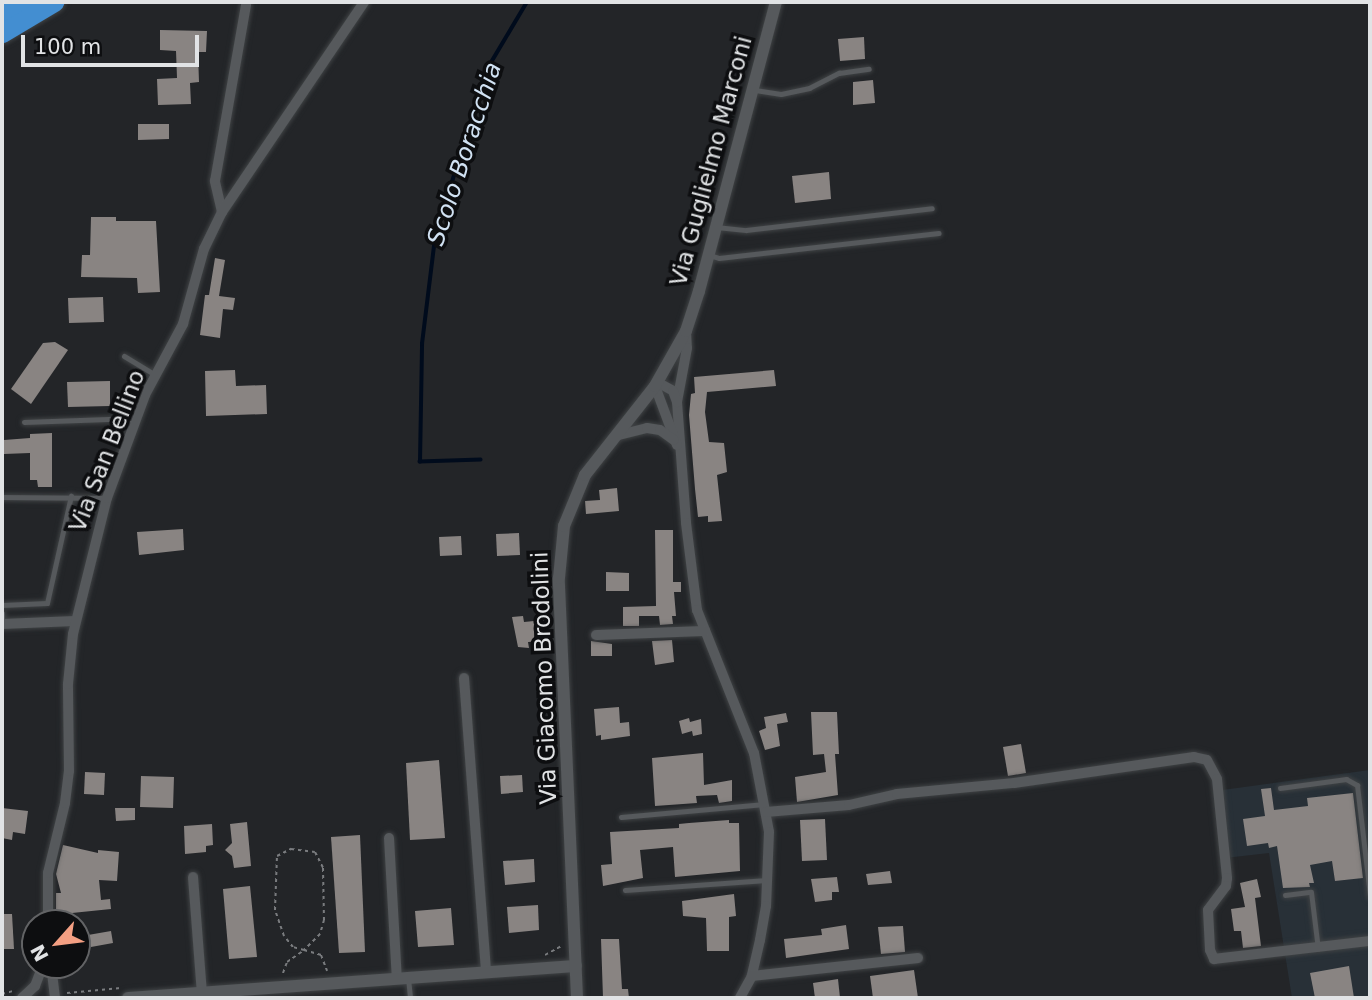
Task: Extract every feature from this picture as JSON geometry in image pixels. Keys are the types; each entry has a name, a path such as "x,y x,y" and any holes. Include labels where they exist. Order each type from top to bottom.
{"highway":[{"path":"2,15 24,2"},
{"path":"2,33 54,2"}],"street":[{"name":"Via San Bellino","path":"48,909 48,873 65,803 69,771 68,684 75,621 107,498 156,374 183,324 204,249 222,212 364,2"},
{"name":"Via Guglielmo Marconi","path":"681,455 656,384 686,331 709,255 776,2"},
{"path":"222,212 215,181 246,5"},
{"name":"Via Guglielmo Marconi","path":"686,331 687,348 677,402 697,610 754,753 769,832 766,906 752,976 740,998"},
{"path":"656,384 673,391 677,402"},
{"name":"Via Giacomo Brodolini","path":"577,998 559,552 564,526 585,475 656,384"},
{"path":"615,436 647,428 660,430 674,440"},
{"path":"2,624 75,621"},
{"path":"596,635 705,631"},
{"path":"464,678 486,972"},
{"path":"765,808 849,805 897,794 1014,783 1194,757 1207,760 1217,779 1227,878 1226,886 1208,910 1210,950 1214,959 1222,961 1370,941"},
{"path":"389,838 403,979"},
{"path":"193,877 202,993"},
{"path":"752,976 918,958"},
{"path":"128,993 234,995 576,966"},
{"path":"18,994 35,993"}],"lane":[{"path":"751,89 781,94 809,88 839,73 869,69"},
{"path":"716,227 746,230 932,208"},
{"path":"709,255 719,258 939,233"},
{"path":"124,356 156,374"},
{"path":"24,422 136,420"},
{"path":"2,605 47,603 71,496"},
{"path":"2,497 107,498"},
{"path":"2,613 2,624"},
{"path":"1280,788 1346,779 1357,785 1370,896"},
{"path":"621,817 765,808"},
{"path":"625,890 767,880"},
{"path":"1285,895 1311,892 1318,949"},
{"path":"403,979 410,998"}],"path":[{"path":"284,976 286,962 304,950 320,934 324,920 323,867 315,852 291,849 276,856 275,910 284,936 293,947 304,950 321,956 327,972"},
{"path":"540,956 554,953 561,946 564,935"},
{"path":"58,994 128,993"},
{"path":"2,994 18,994"}],"shaded area":[{"path":"1370,770 1370,998 1292,998 1269,853 1225,858 1215,791"}],"building":[{"path":"160,30 207,31 206,52 198,52 199,82 190,83 191,104 158,105 157,79 177,78 176,51 160,50"},
{"path":"864,37 865,59 840,61 838,39"},
{"path":"873,80 875,103 853,105 853,82"},
{"path":"138,124 169,124 169,139 138,140"},
{"path":"829,172 831,199 795,203 792,176"},
{"path":"91,217 116,217 116,221 156,221 160,292 138,293 137,278 81,277 82,255 90,255"},
{"path":"215,258 225,260 219,296 235,298 233,310 223,309 220,338 200,335 205,295 209,295"},
{"path":"103,297 104,322 69,323 68,298"},
{"path":"55,342 68,350 31,404 11,389 43,343"},
{"path":"235,370 236,386 266,385 267,414 206,416 205,371"},
{"path":"774,370 776,386 707,392 705,412 709,442 724,443 727,472 717,475 722,521 708,522 708,516 698,517 695,489 689,415 691,394 695,393 694,377"},
{"path":"110,381 110,406 68,407 67,382"},
{"path":"52,433 52,487 38,487 37,480 30,480 30,453 4,454 4,440 30,438 30,434"},
{"path":"617,488 619,511 586,514 585,501 600,500 599,490"},
{"path":"183,529 184,550 139,555 137,532"},
{"path":"655,530 673,530 673,582 681,582 681,592 674,592 676,616 672,616 673,624 660,625 659,616 639,616 639,626 623,626 623,607 656,606"},
{"path":"519,533 520,555 497,556 496,534"},
{"path":"461,536 462,555 440,556 439,537"},
{"path":"606,572 629,573 629,591 606,591"},
{"path":"523,616 524,622 544,620 545,641 528,642 529,648 518,647 512,617"},
{"path":"672,640 674,662 655,665 652,641"},
{"path":"591,641 612,644 612,656 591,656"},
{"path":"619,707 620,723 629,722 630,736 601,740 601,735 596,736 594,709"},
{"path":"811,712 837,712 839,754 835,754 838,795 797,802 795,777 826,772 824,754 813,755"},
{"path":"786,713 788,722 777,724 780,746 765,750 759,731 766,728 764,717"},
{"path":"689,718 690,722 701,719 702,734 693,736 692,731 682,734 679,721"},
{"path":"1021,744 1026,773 1008,776 1003,747"},
{"path":"703,753 704,785 732,780 732,801 719,803 717,795 696,796 697,803 655,806 652,758"},
{"path":"439,760 445,838 410,840 406,763"},
{"path":"85,772 105,773 104,795 84,794"},
{"path":"522,775 523,792 501,794 500,776"},
{"path":"141,776 174,777 173,808 140,807"},
{"path":"1271,788 1274,810 1308,806 1307,798 1353,793 1363,878 1335,881 1332,861 1310,865 1314,883 1309,883 1310,887 1283,888 1277,846 1269,848 1268,843 1247,846 1243,819 1265,816 1261,789"},
{"path":"2,808 28,811 25,834 13,832 12,840 2,838"},
{"path":"115,808 135,808 135,820 116,821"},
{"path":"825,819 827,860 802,861 800,820"},
{"path":"729,820 729,823 739,823 740,871 675,877 673,847 640,850 643,878 603,886 601,865 612,864 610,832 679,828 679,824"},
{"path":"247,822 251,866 234,868 232,856 225,850 232,843 230,824"},
{"path":"212,824 213,845 206,846 206,852 185,854 184,826"},
{"path":"360,835 365,952 339,953 331,837"},
{"path":"63,845 98,853 98,850 119,852 117,881 99,880 101,900 110,899 111,909 56,909 56,893 61,893 56,874"},
{"path":"534,859 535,882 505,885 503,861"},
{"path":"890,871 892,883 868,885 866,874"},
{"path":"837,877 839,892 832,892 832,900 815,902 811,879"},
{"path":"1257,879 1261,897 1255,898 1261,946 1243,948 1241,931 1234,931 1231,909 1245,907 1240,883"},
{"path":"250,886 257,957 229,959 223,889"},
{"path":"734,894 736,916 729,917 729,951 707,951 706,918 683,916 682,901"},
{"path":"538,905 539,930 509,933 507,907"},
{"path":"451,908 454,945 418,947 415,911"},
{"path":"2,914 12,914 14,949 2,949"},
{"path":"846,925 849,949 786,958 784,939 822,935 821,929"},
{"path":"903,926 905,952 881,954 878,927"},
{"path":"111,931 113,943 91,947 91,934"},
{"path":"601,939 619,939 622,989 628,989 629,998 603,998"},
{"path":"1349,966 1354,998 1315,998 1310,973"},
{"path":"914,970 918,998 873,998 870,976"},
{"path":"838,979 840,998 815,998 813,983"}],"waterway":[{"name":"Scolo Boracchia","path":"481,460 420,462 422,344 435,238 486,71 527,2"}]}
